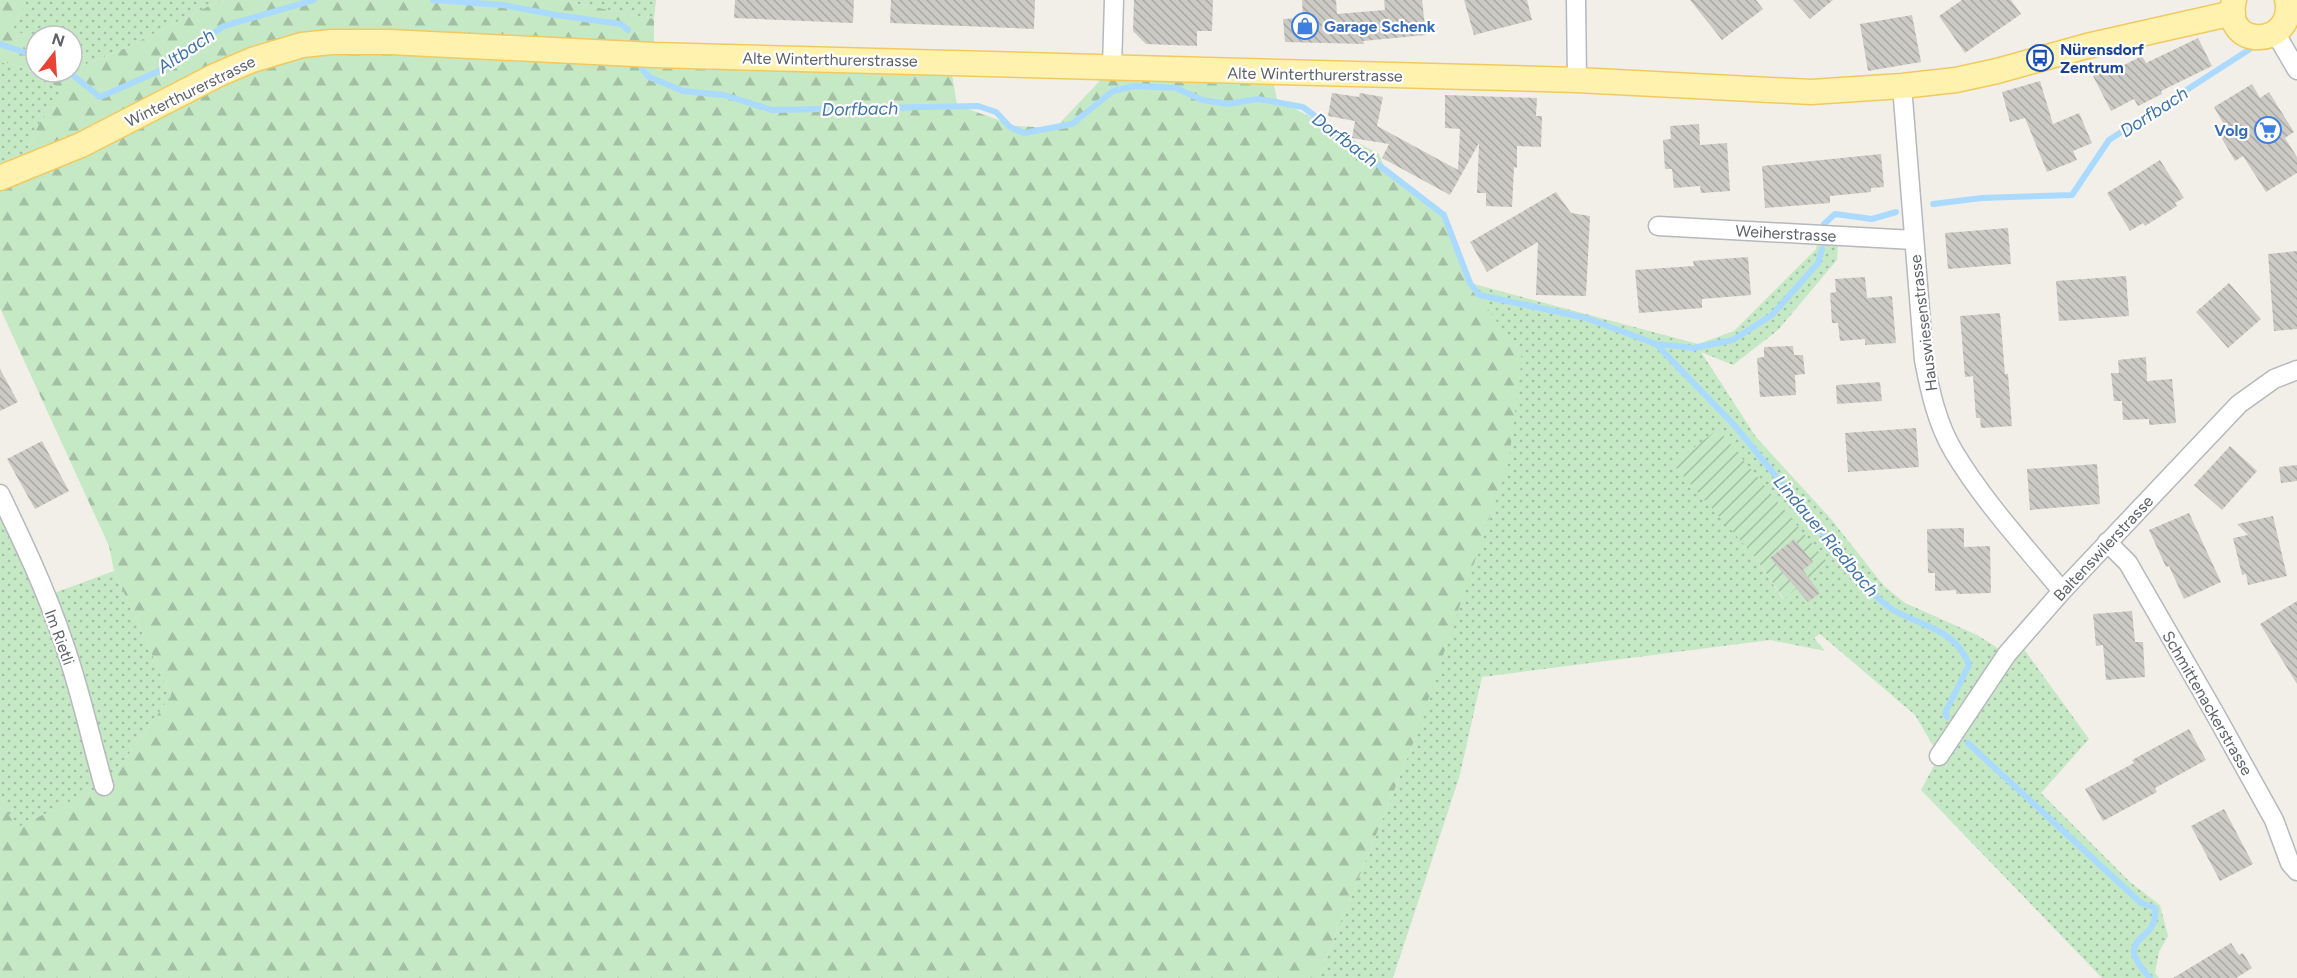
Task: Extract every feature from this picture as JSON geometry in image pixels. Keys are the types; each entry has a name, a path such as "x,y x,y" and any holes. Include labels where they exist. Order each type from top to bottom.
{"main road":[{"path":"2233,6 2238,26 2248,35 2262,38 2281,30 2288,18 2287,0"},
{"name":"Alte Winterthurerstrasse","path":"390,42 654,55 1577,80 1811,92 1956,80 1997,71 2233,6"},
{"name":"Winterthurerstrasse","path":"0,178 81,145 217,75 252,60 302,45 331,42 390,42"}],"street":[{"path":"1112,68 1114,0"},
{"path":"1576,0 1577,80"},
{"path":"2276,34 2297,70"},
{"name":"Hauswiesenstrasse","path":"1902,86 1924,360 1933,403 1953,451 1981,490 2062,591"},
{"name":"Weiherstrasse","path":"1658,226 1914,240"},
{"name":"Baltenswilerstrasse","path":"1939,756 2007,654 2107,542 2239,404 2274,379 2297,370"},
{"name":"Im Rietli","path":"0,494 32,560 63,639 83,703 104,786"},
{"name":"Schmittenackerstrasse","path":"2107,542 2128,563 2274,820 2290,863 2297,871"}],"green space":[{"path":"0,0 26,0 13,29 24,35 24,68 0,62"},
{"path":"26,0 228,0 213,4 119,51 84,65 84,24 24,24 24,35 13,29"},
{"path":"228,0 559,0 654,19 654,55 950,62 957,105 1015,126 1055,128 1112,68 1271,73 1277,99 1379,154 1386,171 1444,215 1470,283 1522,358 1509,459 1415,739 1318,978 0,978 0,798 16,828 108,783 171,696 114,571 109,546 0,308 0,178 17,172 40,122 65,93 53,84 84,84 84,65 119,51 213,4"},
{"path":"559,0 656,0 654,19"},
{"path":"0,62 24,68 24,84 53,84 66,93 40,122 17,172 0,178"},
{"path":"1817,243 1838,244 1837,260 1778,330 1733,365 1701,352 1756,437 1831,519 1884,586 1905,603 1977,635 2007,654 2018,641 2089,739 2041,793 2130,882 2160,905 2168,936 2159,952 2155,973 2159,978 2102,978 1921,790 1939,756 1915,715 1820,634 1814,638 1825,651 1770,640 1482,677 1459,778 1393,978 1318,978 1415,739 1470,283 1698,344 1734,331 1816,249","holes":["1754,556 1826,562 1783,599"]},
{"path":"1718,429 1827,562 1784,599 1754,556 1673,464"},
{"path":"0,515 40,598 114,571 171,696 108,783 15,829 0,798"}],"building":[{"path":"735,0 854,0 853,23 734,18"},
{"path":"891,0 1035,0 1034,29 890,23"},
{"path":"1134,0 1213,0 1212,31 1197,31 1197,46 1146,44 1133,31"},
{"path":"1302,0 1336,0 1337,14 1385,10 1384,0 1422,0 1426,35 1363,41 1364,44 1285,42 1283,19 1303,18"},
{"path":"1464,0 1527,0 1532,20 1474,35"},
{"path":"1690,0 1756,0 1763,9 1722,40"},
{"path":"1793,0 1833,0 1810,19"},
{"path":"1962,0 2011,0 2021,14 1965,53 1939,16"},
{"path":"1912,15 1921,62 1868,71 1860,24"},
{"path":"2198,38 2212,66 2161,91 2162,94 2138,106 2134,99 2111,111 2093,76 2116,64 2118,68 2142,56 2146,63"},
{"path":"2040,81 2053,124 2079,113 2092,143 2073,151 2077,160 2047,172 2025,118 2010,122 2002,92"},
{"path":"2252,84 2260,98 2269,92 2294,132 2285,138 2297,157 2297,173 2266,192 2243,156 2235,161 2218,132 2226,128 2214,107"},
{"path":"1332,93 1359,97 1360,93 1383,97 1377,126 1458,170 1460,129 1445,128 1445,95 1537,98 1536,116 1542,116 1541,147 1517,146 1512,207 1486,206 1486,193 1477,193 1479,143 1450,195 1382,158 1389,144 1352,138 1355,121 1328,116"},
{"path":"1699,124 1700,145 1727,143 1730,191 1701,193 1700,186 1674,188 1672,169 1665,169 1663,140 1671,139 1670,126"},
{"path":"1881,154 1884,187 1871,188 1871,192 1830,196 1830,203 1765,208 1762,166"},
{"path":"2160,160 2184,198 2175,203 2177,206 2145,226 2143,223 2130,231 2107,193"},
{"path":"1556,192 1571,213 1590,216 1586,296 1536,295 1538,242 1487,272 1470,242"},
{"path":"2008,228 2011,264 1948,269 1945,233"},
{"path":"2297,251 2297,329 2274,331 2268,254"},
{"path":"1748,257 1751,295 1702,299 1702,308 1639,313 1635,270 1694,266 1693,261"},
{"path":"2126,276 2129,316 2059,321 2056,281"},
{"path":"1865,277 1867,298 1892,296 1896,343 1865,345 1865,339 1840,341 1838,323 1832,323 1830,293 1836,292 1835,279"},
{"path":"2229,283 2261,319 2228,348 2196,312"},
{"path":"2000,313 2012,426 1981,428 1980,418 1976,418 1973,376 1965,377 1960,316"},
{"path":"1793,346 1794,355 1803,355 1805,374 1795,375 1796,395 1760,397 1757,358 1764,357 1764,347"},
{"path":"2146,357 2147,381 2172,379 2176,423 2149,425 2149,419 2123,420 2122,401 2114,401 2111,373 2119,373 2118,360"},
{"path":"0,369 18,402 0,411"},
{"path":"1880,382 1882,401 1837,404 1836,385"},
{"path":"1916,428 1919,467 1848,472 1845,433"},
{"path":"42,441 69,491 35,509 7,459"},
{"path":"2230,446 2257,471 2222,510 2194,485"},
{"path":"2097,464 2100,504 2030,510 2027,469"},
{"path":"2297,465 2297,481 2281,483 2279,467"},
{"path":"2189,513 2221,582 2184,599 2149,530"},
{"path":"2273,516 2287,576 2248,585 2246,574 2242,575 2233,538 2248,535 2237,524"},
{"path":"1964,528 1964,547 1990,546 1991,593 1956,594 1956,590 1935,591 1935,573 1928,573 1927,529"},
{"path":"1794,539 1813,562 1803,570 1820,593 1808,602 1770,558"},
{"path":"2297,601 2297,684 2260,624"},
{"path":"2132,611 2135,642 2143,642 2145,677 2106,680 2103,645 2096,646 2093,614"},
{"path":"2189,729 2206,760 2155,788 2157,792 2103,821 2085,789 2134,763 2132,760"},
{"path":"2224,809 2253,864 2220,881 2191,826"},
{"path":"2231,943 2239,955 2243,953 2252,968 2236,978 2173,978"}],"waterway":[{"name":"Altbach","path":"84,84 100,97 157,72 224,26 314,0"},
{"name":"Dorfbach","path":"433,0 503,5 621,24 628,30"},
{"name":"Altbach","path":"0,44 24,52"},
{"name":"Dorfbach","path":"1933,204 1982,198 2072,195 2109,140 2250,49"},
{"name":"Dorfbach","path":"643,70 649,77 683,91 724,95 772,110 978,106 996,112 1010,127 1024,133 1072,124 1113,91 1135,86 1176,88 1202,100 1228,104 1258,99 1303,107 1444,215 1470,283 1479,295 1586,318 1656,344 1693,348 1733,340 1772,315 1818,263 1822,249"},
{"name":"Dorfbach","path":"1824,224 1835,214 1872,219 1896,212"},
{"name":"Lindauer Riedbach","path":"1657,345 1735,426 1871,592 1893,610 1937,630 1956,644 1969,665 1945,713 1947,717"},
{"name":"Lindauer Riedbach","path":"1968,743 2141,903 2155,908 2155,920 2135,946 2134,953 2150,978"}],"place":[{"name":"Garage Schenk","path":"1305,26"},
{"name":"Nürensdorf Zentrum","path":"2040,58"},
{"name":"Volg","path":"2268,130"}]}
